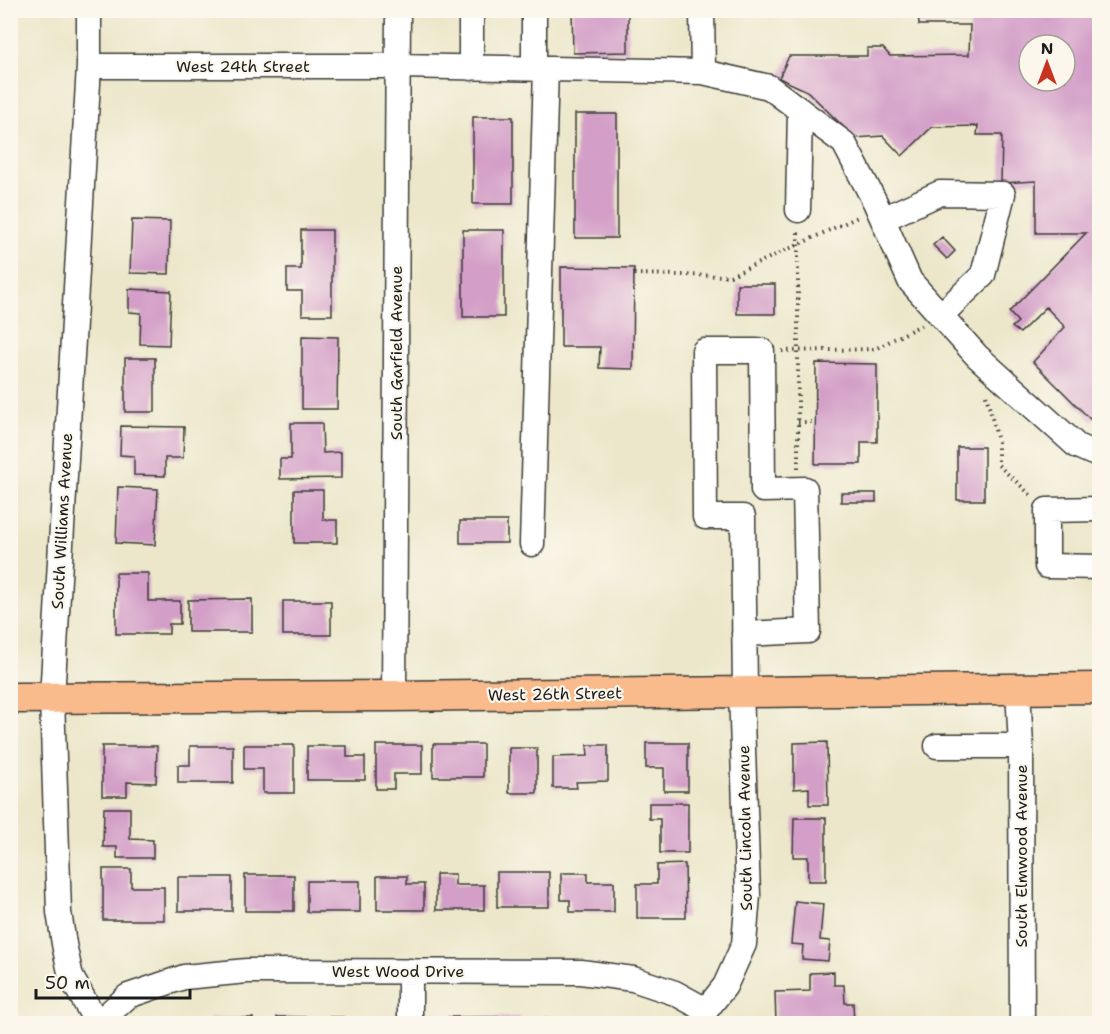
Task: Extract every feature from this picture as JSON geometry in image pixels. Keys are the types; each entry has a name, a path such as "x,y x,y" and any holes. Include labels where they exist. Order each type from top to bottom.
{"main road":[{"name":"West 26th Street","path":"10,698 1100,688"}],"street":[{"name":"South Williams Avenue","path":"89,10 89,66 52,698 59,912 63,944 71,978 97,1023"},
{"name":"South Garfield Avenue","path":"394,696 398,10"},
{"path":"471,10 471,68"},
{"path":"532,544 540,69 534,10"},
{"path":"702,10 703,72"},
{"name":"West 24th Street","path":"89,66 398,66 703,72 770,87 844,143 880,213 910,281 977,356 1077,446 1093,453 1100,453"},
{"path":"798,210 800,110"},
{"path":"880,213 940,193 1003,194 983,275 941,315"},
{"name":"South Lincoln Avenue","path":"710,1017 744,944 748,895 743,691 743,517 705,517 704,351 762,351"},
{"path":"744,634 808,632 805,489 763,490 762,351"},
{"path":"1100,509 1047,510 1047,566 1100,567"},
{"name":"South Elmwood Avenue","path":"1018,689 1022,1023"},
{"path":"937,746 1020,746"},
{"name":"West Wood Drive","path":"97,1023 128,996 184,977 247,971 580,972 633,978 675,993 710,1017"},
{"path":"410,971 410,1023"}],"path":[{"path":"798,210 798,489"},
{"path":"634,274 730,276 798,245 880,213"},
{"path":"762,351 875,349 941,315"},
{"path":"984,386 998,441 998,465 1047,510"},
{"path":"798,422 816,422"}],"building":[{"path":"572,10 628,10 628,52 573,53"},
{"path":"918,10 1100,10 1100,413 1092,421 1033,362 1065,327 1046,307 1020,333 1012,327 1018,322 1009,312 1086,233 1036,233 1036,181 1001,183 1002,135 977,135 978,126 932,127 902,156 883,136 855,138 807,91 779,78 789,56 867,56 867,48 883,48 890,56 969,55 970,25 919,25"},
{"path":"575,114 617,114 617,238 575,238"},
{"path":"473,117 513,117 513,204 473,204"},
{"path":"10,211 17,211 17,256 10,256"},
{"path":"132,220 170,221 169,274 130,273"},
{"path":"301,230 332,230 332,315 302,315 302,291 287,291 287,269 301,269"},
{"path":"463,230 504,230 504,317 463,317"},
{"path":"942,237 955,251 947,259 933,245"},
{"path":"561,267 634,268 633,369 599,368 600,347 561,347"},
{"path":"737,284 775,284 775,314 737,314"},
{"path":"129,289 171,291 169,345 140,344 141,313 129,312"},
{"path":"302,336 338,337 337,409 302,409"},
{"path":"125,358 155,358 155,412 125,412"},
{"path":"816,363 877,364 877,442 861,442 861,464 815,464"},
{"path":"291,423 322,423 323,453 341,452 341,478 280,479 280,459 291,459"},
{"path":"121,426 184,427 183,458 165,458 165,476 134,475 134,456 120,455"},
{"path":"957,447 984,447 984,500 957,500"},
{"path":"118,487 158,489 155,545 116,543"},
{"path":"294,490 323,490 323,520 337,520 337,543 294,543"},
{"path":"841,493 876,493 876,502 841,502"},
{"path":"460,521 507,521 507,543 460,543"},
{"path":"116,573 148,573 148,601 180,601 180,624 169,624 169,634 116,634"},
{"path":"252,599 252,632 188,632 188,600"},
{"path":"283,601 331,601 331,635 283,635"},
{"path":"827,742 828,805 809,805 809,788 794,789 794,743"},
{"path":"646,743 688,743 688,791 664,791 664,768 646,768"},
{"path":"433,744 483,744 483,777 433,777"},
{"path":"244,745 294,745 294,793 263,793 263,769 244,769"},
{"path":"376,745 422,745 422,774 394,774 394,789 376,789"},
{"path":"587,745 608,745 608,781 576,782 577,788 553,788 553,757 588,756"},
{"path":"102,746 157,746 156,783 127,782 127,796 102,796"},
{"path":"190,746 233,746 233,783 178,783 178,765 190,765"},
{"path":"307,746 347,746 347,757 365,757 365,780 307,780"},
{"path":"509,748 537,748 537,793 509,793"},
{"path":"649,803 688,803 688,853 660,853 660,819 649,819"},
{"path":"104,808 130,808 130,839 153,840 153,858 117,858 117,847 103,847"},
{"path":"794,818 826,818 826,881 808,881 808,857 793,857"},
{"path":"685,864 686,918 637,918 637,884 657,884 657,865"},
{"path":"103,869 131,869 131,887 164,887 164,920 103,920"},
{"path":"497,872 549,872 549,907 497,907"},
{"path":"561,873 588,873 588,882 614,882 614,912 570,912 570,900 561,900"},
{"path":"436,874 455,874 455,885 484,885 484,910 436,910"},
{"path":"245,875 294,875 294,911 245,911"},
{"path":"377,876 407,876 407,884 424,884 424,910 377,910"},
{"path":"178,877 232,877 232,911 178,911"},
{"path":"307,881 360,881 360,912 307,912"},
{"path":"795,901 823,904 820,940 830,941 828,961 802,959 803,945 791,944"},
{"path":"834,972 834,985 844,985 845,1003 853,1003 854,1023 776,1024 775,992 810,991 810,973"},
{"path":"277,1017 343,1017 343,1024 277,1024"},
{"path":"448,1017 520,1017 520,1024 448,1024"},
{"path":"210,1018 253,1018 253,1024 210,1024"},
{"path":"537,1018 597,1021 597,1024 537,1024"}]}
